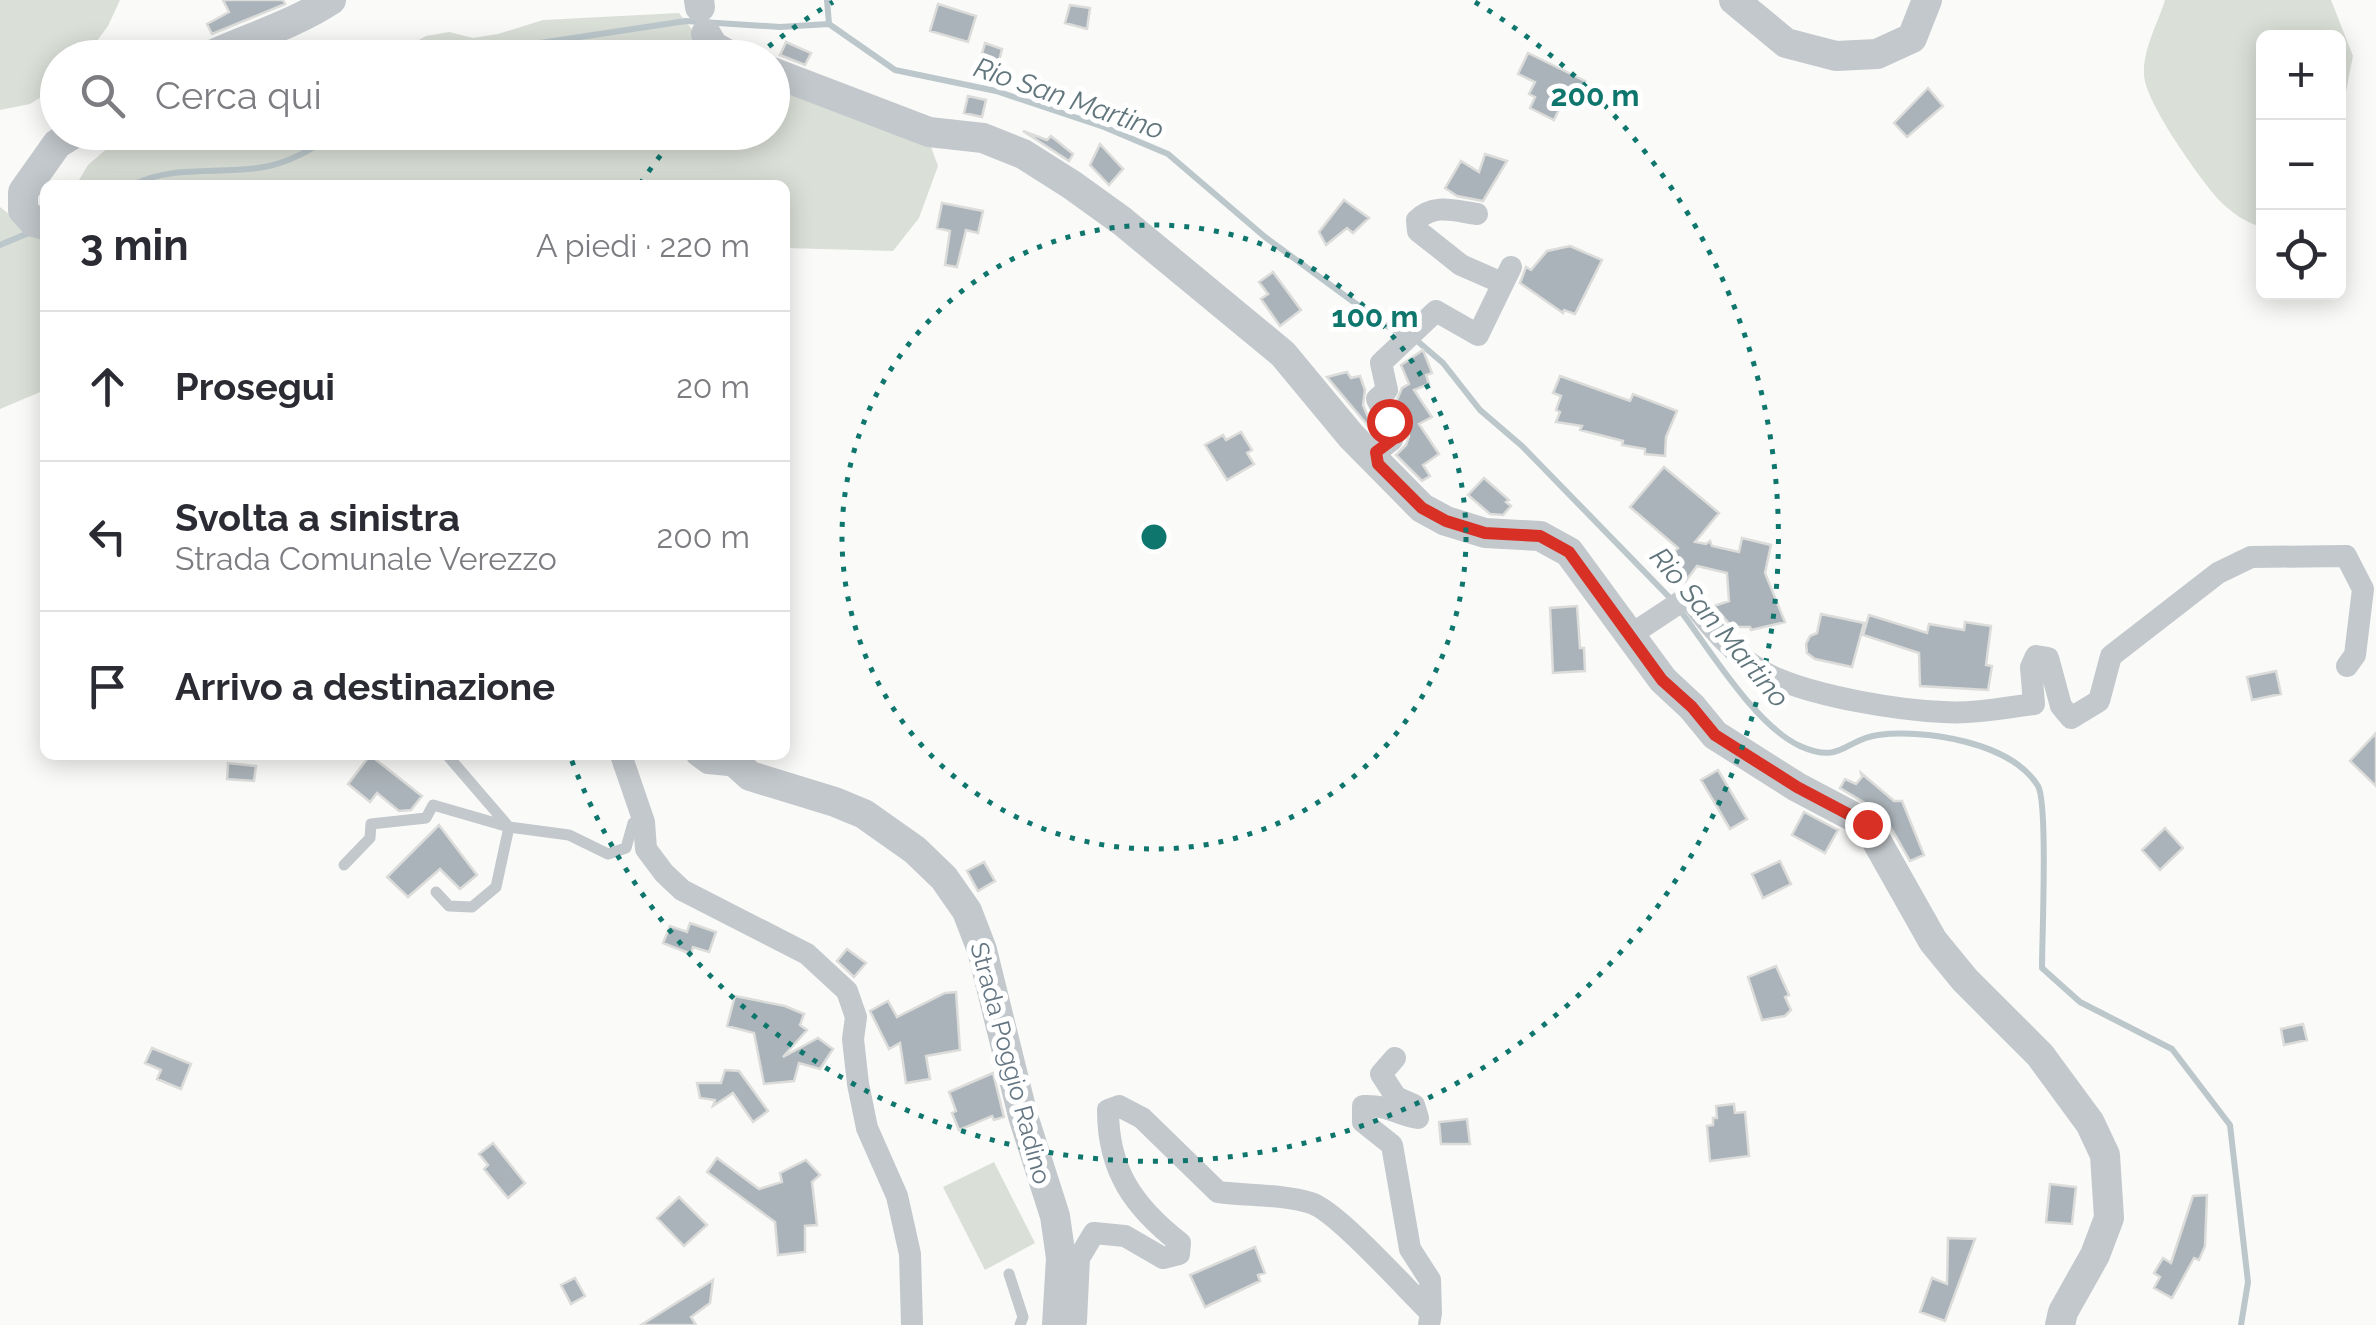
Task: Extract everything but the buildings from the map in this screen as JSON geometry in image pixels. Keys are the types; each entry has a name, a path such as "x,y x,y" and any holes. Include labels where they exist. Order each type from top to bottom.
{"street":[{"path":"243,40 307,15 331,0"},
{"path":"1734,0 1786,43 1836,56 1877,54 1912,38 1928,0"},
{"path":"702,14 711,40"},
{"path":"790,79 930,132 983,138 1023,154 1072,185 1122,221 1283,354 1351,436 1422,508 1446,521 1485,533 1540,536 1569,552 1662,680 1715,735 1797,787 1867,824 1934,941 1965,980 2040,1055 2090,1123 2105,1155 2109,1218 2060,1325"},
{"path":"39,224 23,210 24,192 53,150"},
{"path":"1378,464 1376,452 1392,440 1394,433 1377,399 1386,390 1381,363 1436,310 1478,335 1506,275 1461,265 1418,232 1417,220 1426,211 1440,208 1477,214"},
{"path":"1632,634 1688,597 1705,621 1775,678 1829,695 1942,712 2034,704 2031,667 2036,656 2048,658 2061,706 2071,718 2099,701 2111,656 2218,573 2252,558 2346,556 2363,589 2355,655 2346,666"},
{"path":"623,760 644,822 646,849 664,873 682,890 807,954 847,991 856,1017 855,1054 867,1128 897,1196 910,1254 912,1325"},
{"path":"703,760 708,764 737,760"},
{"name":"Strada Poggio Radino","path":"737,760 750,776 864,814 915,850 944,878 968,911 982,950 1023,1116 1055,1216 1067,1320"},
{"path":"1394,1058 1380,1074 1396,1097 1414,1105 1418,1118 1386,1105 1364,1106 1364,1122 1392,1145 1410,1249 1430,1280 1430,1319"},
{"path":"1067,1320 1078,1258 1094,1233 1125,1236 1163,1258 1179,1254 1180,1243 1147,1217 1119,1175 1108,1130 1108,1110 1119,1106 1142,1118 1218,1192 1276,1196 1315,1204 1364,1245 1430,1319"}],"lane":[{"path":"451,760 508,826"},
{"path":"344,865 370,838 371,824 426,818 433,806 508,826 569,835 608,854 626,848 633,823 644,822"},
{"path":"436,892 449,906 472,907 496,886 508,826"},
{"path":"1009,1274 1022,1317 1020,1325"}],"shaded area":[{"path":"0,0 120,0 98,40 40,40 40,98 30,104 0,110"},
{"path":"2165,0 2331,0 2343,30 2256,30 2256,225 2218,199 2162,120 2146,86 2144,65"},
{"path":"679,13 700,40 419,40 449,32 473,38 498,34 543,20"},
{"path":"2346,38 2353,56 2346,92"},
{"path":"790,91 930,144 938,166 919,218 893,251 790,248 790,180 79,180 88,165 105,150 790,150"},
{"path":"0,207 40,238 40,392 0,409"},
{"path":"994,1162 1035,1243 985,1270 943,1187"}],"waterway":[{"path":"827,0 829,24"},
{"path":"560,40 686,21 780,27 829,24"},
{"name":"Rio San Martino","path":"829,24 895,70 996,91 1104,127 1168,154 1265,237 1403,334"},
{"path":"146,180 178,172 269,166 308,150"},
{"path":"0,245 31,232"},
{"name":"Rio San Martino","path":"1415,339 1443,363 1480,410 1522,446 1672,600"},
{"name":"Rio San Martino","path":"1680,610 1750,704 1783,736 1800,746 1825,753 1878,735 1942,737 1988,749 2008,759 2038,786 2044,843 2042,968 2080,1002 2172,1049 2230,1125 2248,1282 2241,1325"}],"route":[{"path":"1389,421 1394,433 1392,440 1376,452 1378,464 1422,508 1446,521 1485,533 1540,536 1569,552 1662,680 1715,735 1797,787 1867,824"}]}
